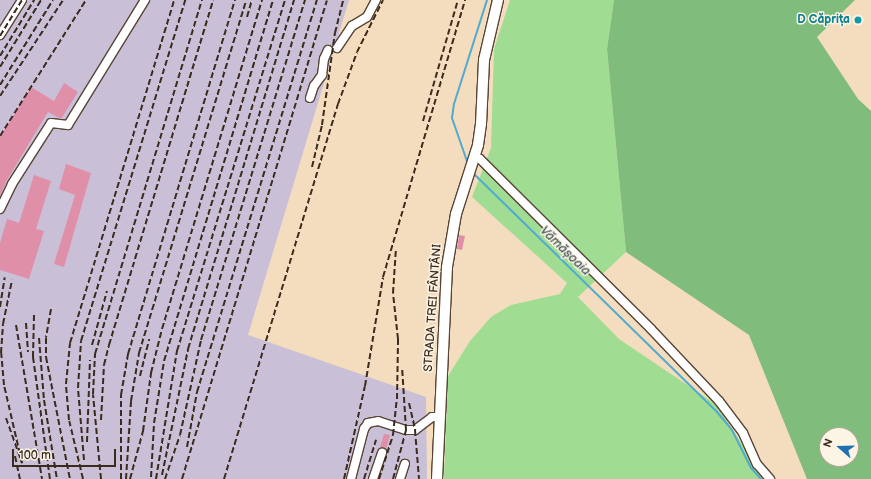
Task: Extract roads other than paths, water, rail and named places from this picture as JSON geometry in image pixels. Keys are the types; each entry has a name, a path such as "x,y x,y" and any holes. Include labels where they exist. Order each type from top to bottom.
{"main road":[{"name":"STRADA TREI FÂNTÂNI","path":"437,479 447,267 456,214 473,158 481,124 484,60 498,0"}],"lane":[{"path":"0,35 22,0"},
{"path":"0,209 12,184 51,123 68,125 145,0"},
{"path":"337,48 352,26 367,17 376,0"},
{"path":"310,98 314,86 322,75 324,59 328,50"},
{"path":"473,158 480,159 651,329 719,401 743,434 757,464 770,479"},
{"path":"351,479 364,429 368,423 378,421 406,430 415,430 432,417 439,417"},
{"path":"373,479 382,453"},
{"path":"400,479 404,464"}],"waterway":[{"name":"Vămășoaia","path":"468,164 452,118 454,104 487,0"},
{"name":"Vămășoaia","path":"473,173 717,412 732,430 751,468 761,479"}],"railway":[{"path":"0,36 22,0"},
{"path":"0,56 34,0"},
{"path":"0,67 41,0"},
{"path":"0,85 53,0"},
{"path":"0,96 63,0"},
{"path":"0,136 86,0"},
{"path":"83,479 69,420 66,384 70,343 174,0"},
{"path":"84,460 78,388 81,341 185,0"},
{"path":"101,479 93,394 95,354 202,0"},
{"path":"101,420 104,365 109,345 213,0"},
{"path":"121,479 121,395 128,354 235,0"},
{"path":"126,479 131,401 139,353 246,0"},
{"path":"247,17 252,0"},
{"path":"130,479 143,431 151,373 162,329 262,0"},
{"path":"151,477 154,423 164,361 273,0"},
{"path":"156,479 177,351 285,0"},
{"path":"162,475 188,349 294,0"},
{"path":"165,479 180,435 201,340 305,0"},
{"path":"187,447 197,392 317,0"},
{"path":"182,479 327,0"},
{"path":"312,167 322,125 335,33 343,0"},
{"path":"224,479 338,104 357,52 383,0"},
{"path":"423,121 458,0"},
{"path":"344,479 365,386 383,277 465,0"},
{"path":"379,479 393,435 397,399 398,339 393,293 396,248"},
{"path":"0,307 5,277"},
{"path":"6,418 22,463 4,385 1,353 3,324 12,280"},
{"path":"92,345 107,291"},
{"path":"51,309 46,338 46,357 70,479"},
{"path":"34,315 33,357 50,479"},
{"path":"26,323 28,352"},
{"path":"16,325 42,479"},
{"path":"39,338 44,400 57,479"},
{"path":"140,376 149,339"},
{"path":"87,442 90,360"},
{"path":"393,479 406,430 402,367"},
{"path":"409,403 415,430 419,479"},
{"path":"364,479 376,440"},
{"path":"15,456 20,479"}],"place":[{"name":"D Căprița","path":"858,20"}]}
